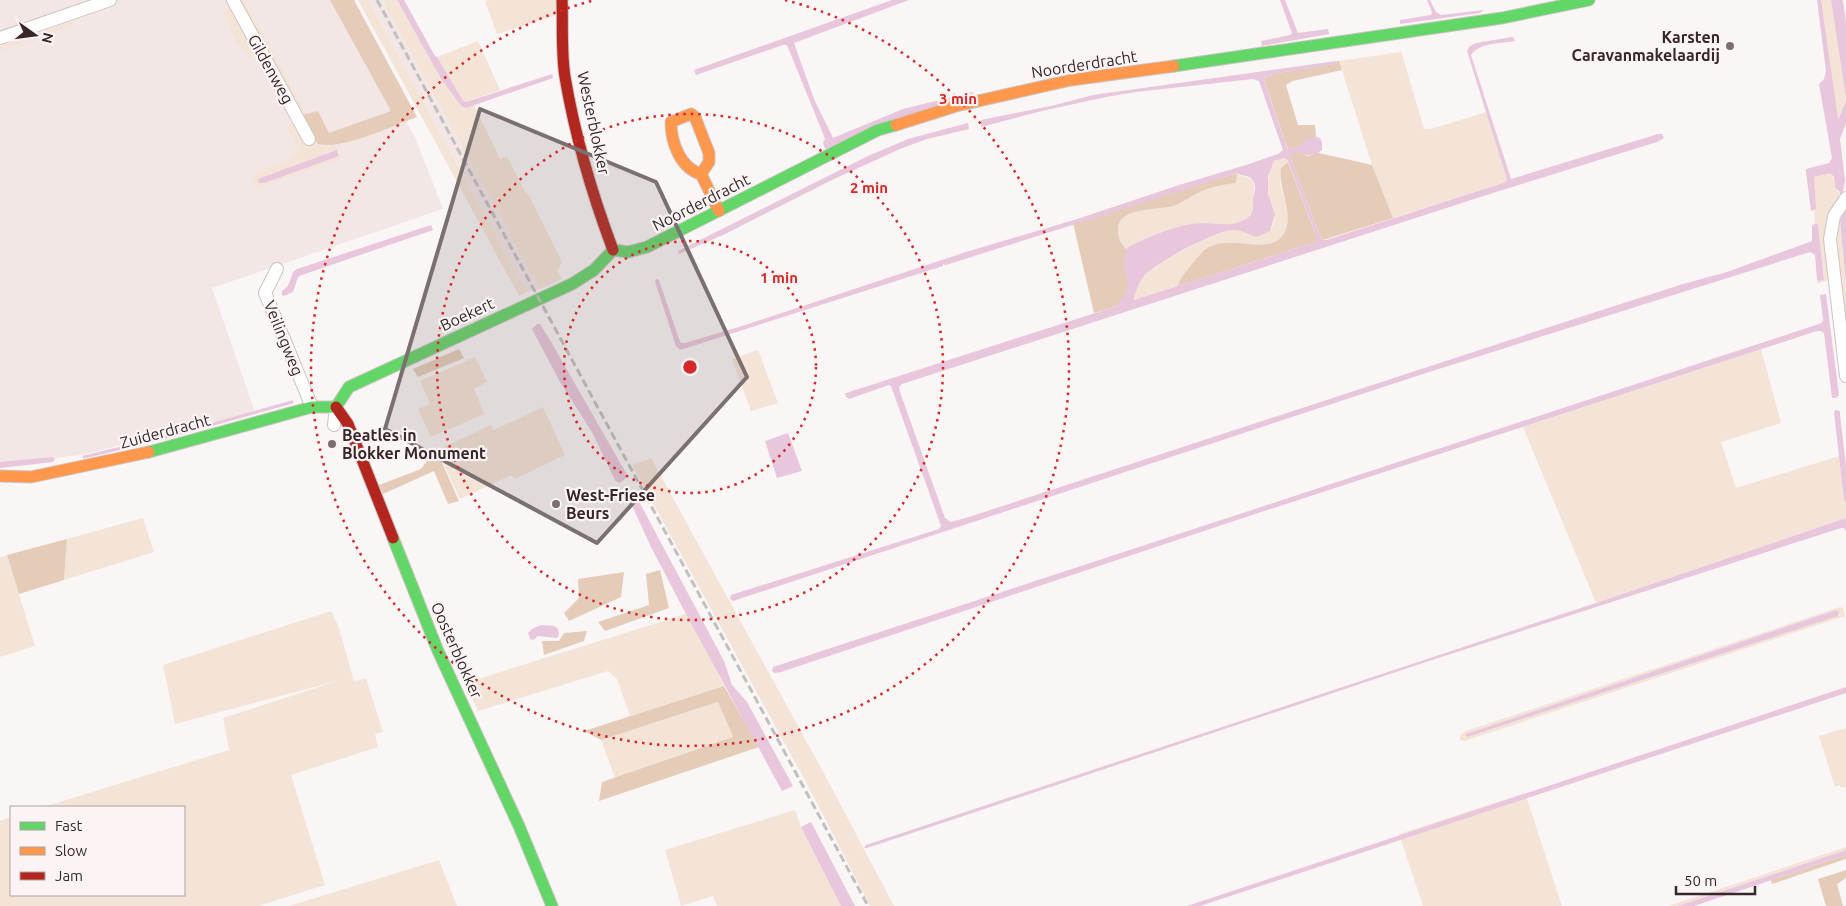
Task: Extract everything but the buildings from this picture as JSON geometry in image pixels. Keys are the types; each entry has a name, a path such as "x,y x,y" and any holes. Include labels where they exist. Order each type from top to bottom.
{"street":[{"path":"0,38 110,0"},
{"name":"Gildenweg","path":"233,0 309,139"},
{"name":"Westerblokker","path":"562,0 565,74 574,119 583,162 596,205 613,250"},
{"name":"Noorderdracht","path":"613,250 628,252 647,247 878,130 956,106 1071,80 1230,60 1310,46 1492,20 1589,0"},
{"path":"701,174 709,162 709,153 695,117 691,114 671,122 670,130 684,164 690,170 701,174 719,211"},
{"path":"1843,203 1832,222 1830,239 1846,376"},
{"name":"Boekert","path":"336,407 349,387 572,284 593,272 613,250"},
{"name":"Veilingweg","path":"277,269 266,294 312,408"},
{"path":"334,425 336,407"},
{"name":"Zuiderdracht","path":"0,476 31,477 133,458 312,408 336,407"},
{"name":"Oosterblokker","path":"336,407 348,424 438,651 519,826 552,906"}],"highlighted area":[{"path":"480,109 656,182 747,377 597,543 385,429"}],"shaded area":[{"path":"0,0 336,0 415,137 443,209 212,288 255,412 81,455 0,463"},
{"path":"240,0 244,0 307,114 302,115"},
{"path":"330,0 354,0 417,117 340,144 318,144 302,115 318,111 329,133 391,111"},
{"path":"358,0 368,0 527,292 519,296"},
{"path":"368,0 382,0 540,289 527,292"},
{"path":"382,0 397,0 440,77 461,106 466,108 474,105 500,159 507,156 562,262 557,271 562,279 540,289"},
{"path":"397,0 404,0 463,101 466,102 552,74 553,78 466,108 461,106 440,77"},
{"path":"556,0 557,15 497,34 485,1"},
{"path":"892,0 909,0 794,43 814,99 833,138 903,109 973,92 974,96 825,149 824,136 787,45 696,75 694,70"},
{"path":"1280,0 1285,0 1298,33 1328,29 1329,34 1262,46 1261,41 1292,33"},
{"path":"1427,0 1430,0 1436,12 1441,15 1484,10 1480,13 1400,24 1400,20 1431,15 1432,12"},
{"path":"1817,0 1821,0 1838,118 1846,100 1846,123 1840,139 1845,180 1843,191 1846,206 1846,284 1840,221 1843,213 1840,192 1835,187 1834,177 1830,173 1814,177 1816,209 1811,211 1806,172 1806,169 1829,163 1832,158 1819,84 1824,79 1826,71"},
{"path":"1821,0 1831,0 1846,98 1839,118 1837,118"},
{"path":"1831,0 1843,1 1846,23 1846,98"},
{"path":"230,8 253,50 253,56 249,58 234,37 223,9"},
{"path":"70,22 77,24 0,52 0,46"},
{"path":"1512,37 1515,41 1491,44 1480,48 1471,55 1511,179 1658,134 1662,134 1664,138 1657,142 1496,192 902,384 899,387 900,392 945,518 951,522 972,516 1574,319 1727,272 1812,241 1812,226 1814,224 1818,224 1824,280 1819,281 1817,279 1815,255 1810,252 1426,373 733,601 730,599 731,595 939,529 941,526 891,386 889,385 849,399 846,397 846,393 1117,306 1127,290 1124,262 1128,247 1155,235 1186,225 1205,223 1228,224 1242,221 1249,217 1252,212 1255,186 1250,178 1237,173 946,265 943,264 943,266 680,350 676,346 655,282 656,279 659,280 679,339 681,343 685,343 966,252 1074,220 1249,164 1278,154 1283,150 1259,81 1253,79 1106,97 981,127 981,120 1093,95 1337,61 1336,64 1273,74 1264,78 1288,149 1297,147 1308,139 1316,137 1320,138 1322,143 1322,150 1317,154 1308,155 1299,152 1290,156 1319,234 1323,240 1326,240 1506,182 1507,179 1467,51 1470,46 1476,43","holes":["1285,158 1288,161 1316,236 1316,242 1134,300 1138,286 1144,276 1186,248 1212,236 1232,230 1242,231 1257,237 1270,231 1275,215 1268,194 1268,176 1274,161"]},
{"path":"478,41 500,90 465,102 462,101 437,57"},
{"path":"1400,51 1424,129 1430,129 1487,112 1507,179 1506,182 1393,218 1372,165 1339,61"},
{"path":"1339,61 1342,70 1293,81 1286,85 1298,125 1315,125 1316,137 1292,149 1288,149 1264,78 1273,74 1337,63"},
{"path":"291,123 327,146 335,145 337,150 259,179 261,184 339,156 340,159 268,184 259,189 257,188 252,182 254,174 294,157 293,152 298,150 293,136 291,136 287,127"},
{"path":"968,123 969,129 927,139 900,149 832,180 725,234 679,254 678,251 868,156 908,139"},
{"path":"337,150 339,156 264,183 259,183 258,179"},
{"path":"1294,152 1300,152 1308,156 1319,153 1372,165 1393,218 1323,240 1319,234 1290,156"},
{"path":"1280,158 1286,158 1288,162 1281,168 1281,188 1288,211 1288,218 1285,230 1278,240 1267,245 1202,252 1182,277 1178,286 1134,300 1139,283 1148,273 1184,250 1222,232 1231,230 1270,231 1274,215 1269,198 1269,178 1272,163"},
{"path":"1288,162 1316,236 1316,242 1178,286 1186,272 1204,250 1209,247 1219,243 1263,245 1272,243 1280,238 1288,222 1287,207 1281,184 1281,168"},
{"path":"1827,172 1833,177 1841,198 1830,276 1827,277 1828,280 1817,284 1815,255 1817,279 1824,279 1818,224 1815,224 1813,180 1814,177"},
{"path":"1237,173 1252,180 1254,186 1253,210 1246,220 1234,224 1203,223 1185,226 1141,240 1127,250 1122,243 1118,229 1120,222 1125,217 1140,211 1174,206 1207,189 1235,183"},
{"path":"1237,173 1236,183 1207,189 1174,206 1140,211 1125,217 1120,222 1118,229 1120,241 1127,250 1124,263 1128,282 1127,294 1117,306 1094,313 1073,223"},
{"path":"1843,213 1840,221 1846,284 1846,353 1833,242 1836,221"},
{"path":"431,225 433,230 302,275 298,277 293,292 282,295 282,291 288,285 293,272 297,269"},
{"path":"1826,294 1839,395 1836,398 1832,398 1824,333 1817,331 1234,521 781,672 775,673 772,671 773,667 1822,323 1820,295"},
{"path":"537,324 540,324 550,340 626,473 627,476 619,483 615,480 592,432 560,382 532,329"},
{"path":"459,349 464,358 418,377 413,369"},
{"path":"1761,349 1781,423 1721,442 1736,488 1839,456 1844,501 1846,502 1846,518 1596,603 1523,427"},
{"path":"758,350 778,403 751,411 732,359"},
{"path":"475,357 487,382 474,389 484,414 431,437 418,409 430,404 420,381"},
{"path":"543,407 565,455 515,479 511,475 460,499 437,450 491,425 494,430"},
{"path":"1835,410 1840,411 1846,466 1846,502 1844,501"},
{"path":"788,433 802,471 777,478 765,441"},
{"path":"436,449 459,501 448,504 434,471 383,494 379,485 421,469"},
{"path":"52,457 55,459 53,462 0,468 0,462"},
{"path":"651,458 826,777 894,906 870,906 807,784 632,465"},
{"path":"635,494 724,661 732,685 747,702 793,786 782,791 686,614 651,547 628,497"},
{"path":"143,518 154,552 64,580 67,539"},
{"path":"1846,518 1846,531 1844,528 1841,528 1429,661 864,848 866,845 1596,603"},
{"path":"67,539 64,580 19,594 7,555"},
{"path":"7,555 35,646 0,657 0,558"},
{"path":"660,570 669,608 605,631 598,622 649,605 646,574"},
{"path":"624,572 621,597 569,621 564,613 579,598 578,579"},
{"path":"1840,607 1843,608 1845,616 1464,741 1460,740 1460,735 1466,731","holes":["1836,610 1839,615 1467,737 1466,736 1466,734"]},
{"path":"1836,610 1839,612 1838,616 1466,736 1466,734"},
{"path":"331,611 338,625 354,681 366,678 383,732 375,734 378,747 291,775 325,885 258,906 0,906 0,821 10,817 10,896 185,896 185,806 46,806 229,750 223,718 337,681 175,724 163,665"},
{"path":"686,614 724,686 630,716 617,679 608,671 478,711 465,683"},
{"path":"541,625 554,626 558,629 559,635 557,638 538,636 533,640 530,639 528,633"},
{"path":"587,631 584,641 544,655 542,641 559,641 564,633"},
{"path":"724,686 759,747 599,801 602,782 733,737 718,702 601,740 584,731"},
{"path":"1846,687 1846,693 1200,906 1187,906"},
{"path":"718,702 733,738 615,778 601,740"},
{"path":"1846,728 1846,787 1841,788 1840,785 1835,787 1819,736"},
{"path":"1525,793 1562,906 1423,906 1399,834"},
{"path":"795,810 801,827 841,906 717,906 713,896 681,906 665,850"},
{"path":"811,822 855,906 841,906 801,827"},
{"path":"1846,847 1846,850 1678,906 1668,906"},
{"path":"1846,850 1846,855 1694,906 1678,906"},
{"path":"1846,855 1846,859 1772,884 1771,880"},
{"path":"439,860 457,906 289,906"},
{"path":"1846,870 1846,878 1837,884 1843,906 1826,906 1818,879"}],"waterway":[{"path":"84,457 167,437 292,402"}],"railway":[{"path":"377,0 868,906"}],"traffic: fast":[{"path":"1174,66 1502,18 1589,0"},
{"path":"613,250 628,252 647,247 878,130 896,125"},
{"path":"336,407 349,387 572,284 594,270 613,250"},
{"path":"149,452 312,407 336,407"},
{"path":"393,538 438,651 519,826 552,906"}],"traffic: slow":[{"path":"896,125 956,106 1071,80 1174,66"},
{"path":"701,174 687,166 682,160 675,146 671,130 671,122 691,114 695,117 709,153 709,162 701,174 719,211"},
{"path":"0,476 31,477 149,452"}],"traffic: jam":[{"path":"562,0 563,58 569,99 585,165 613,250"},
{"path":"336,407 348,424 393,538"}],"place":[{"name":"Karsten Caravanmakelaardij","path":"1730,46"},
{"name":"Beatles in Blokker Monument","path":"332,444"},
{"name":"West-Friese Beurs","path":"556,504"}]}
